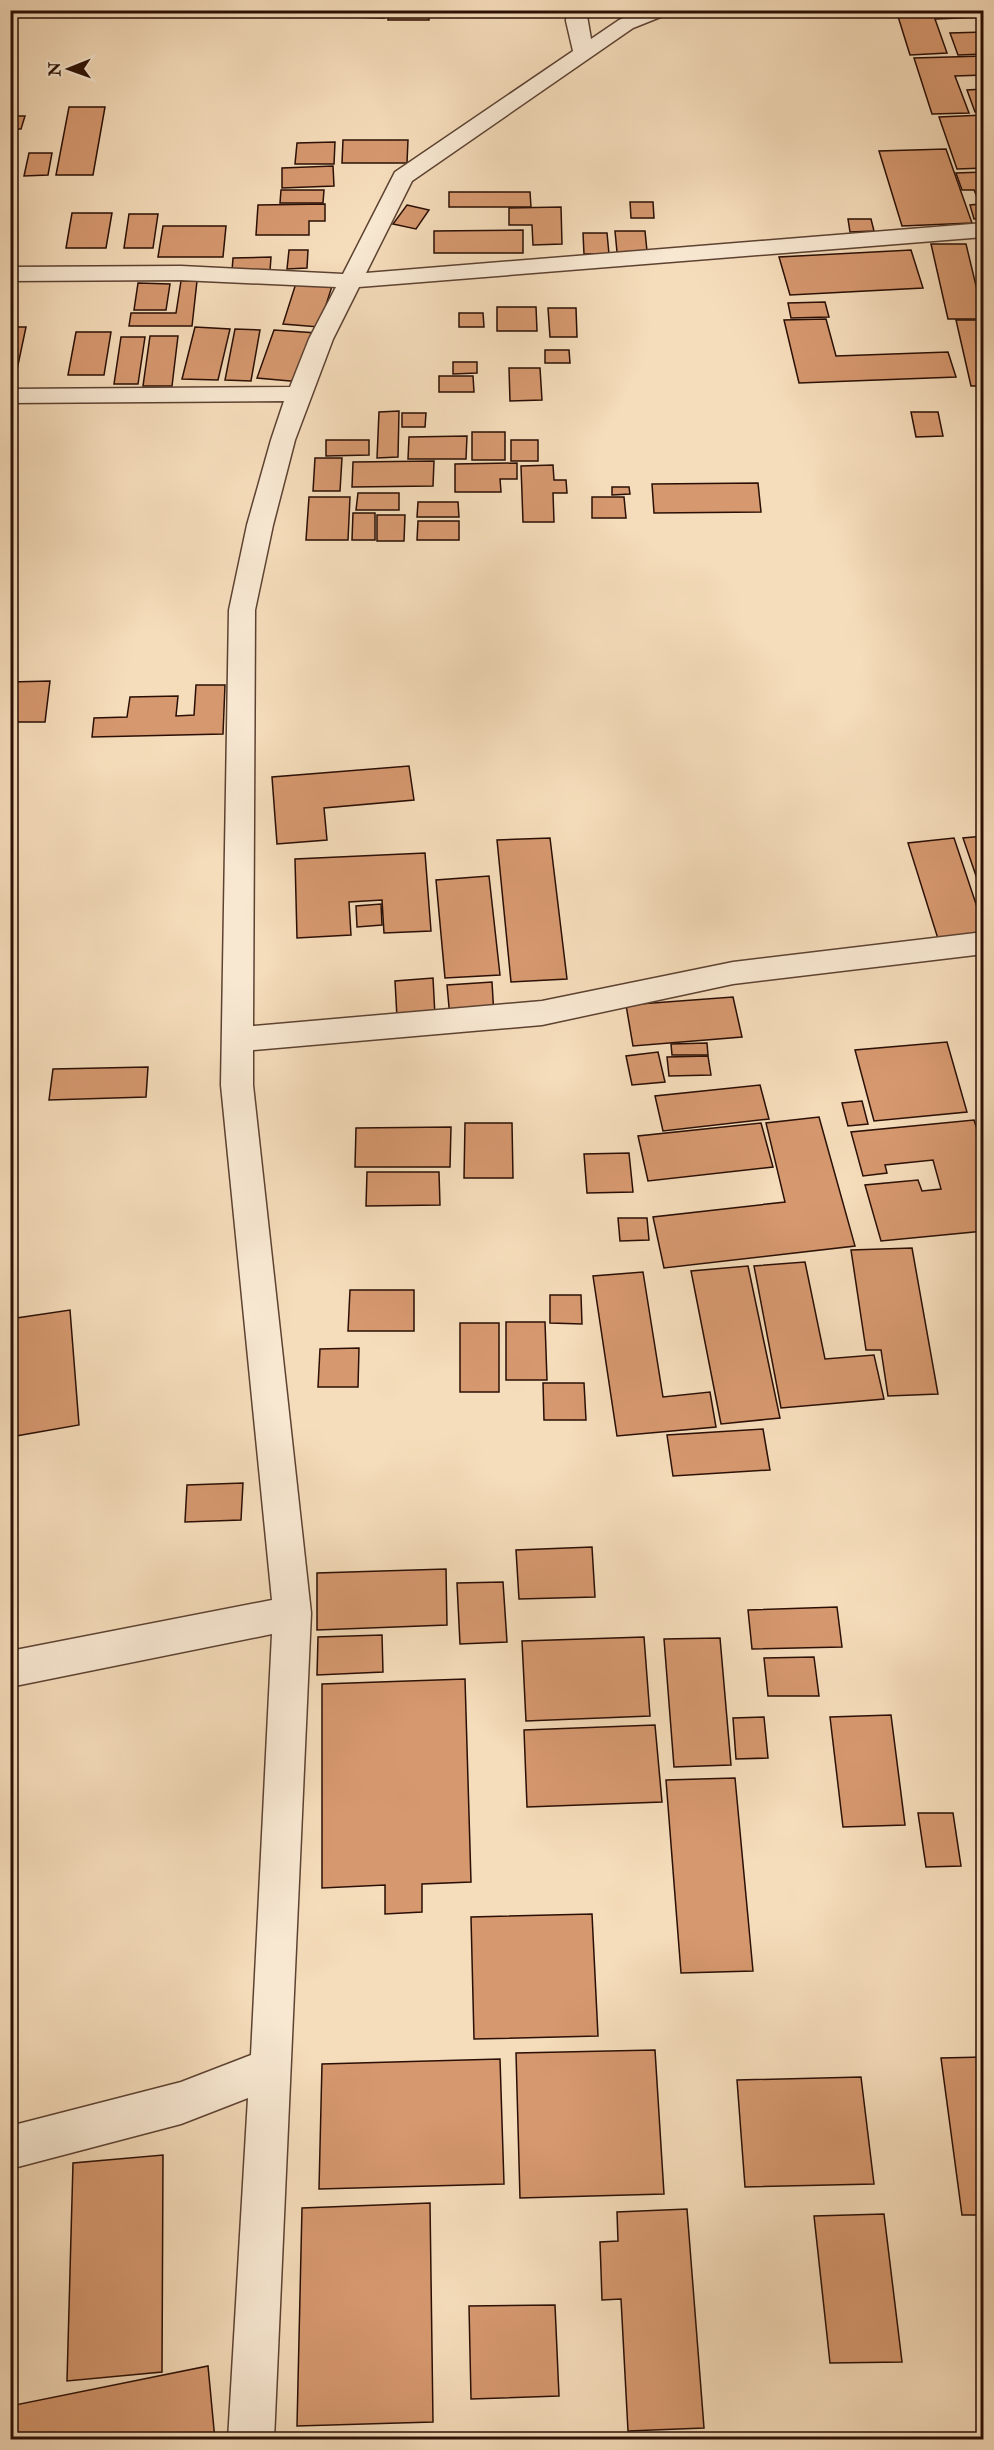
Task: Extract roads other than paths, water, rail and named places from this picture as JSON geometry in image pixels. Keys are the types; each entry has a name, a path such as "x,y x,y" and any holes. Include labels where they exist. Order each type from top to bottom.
{"street":[{"path":"576,10 576,21 584,52"},
{"path":"251,2439 292,1614 237,1085 242,610 260,525 283,440 299,394 321,339 403,177 626,24 661,10"},
{"path":"10,274 181,273 352,281 984,230"},
{"path":"10,396 299,394"},
{"path":"238,1039 542,1013 733,973 984,943"},
{"path":"10,1669 292,1614"},
{"path":"10,2148 181,2103 271,2068"}]}
